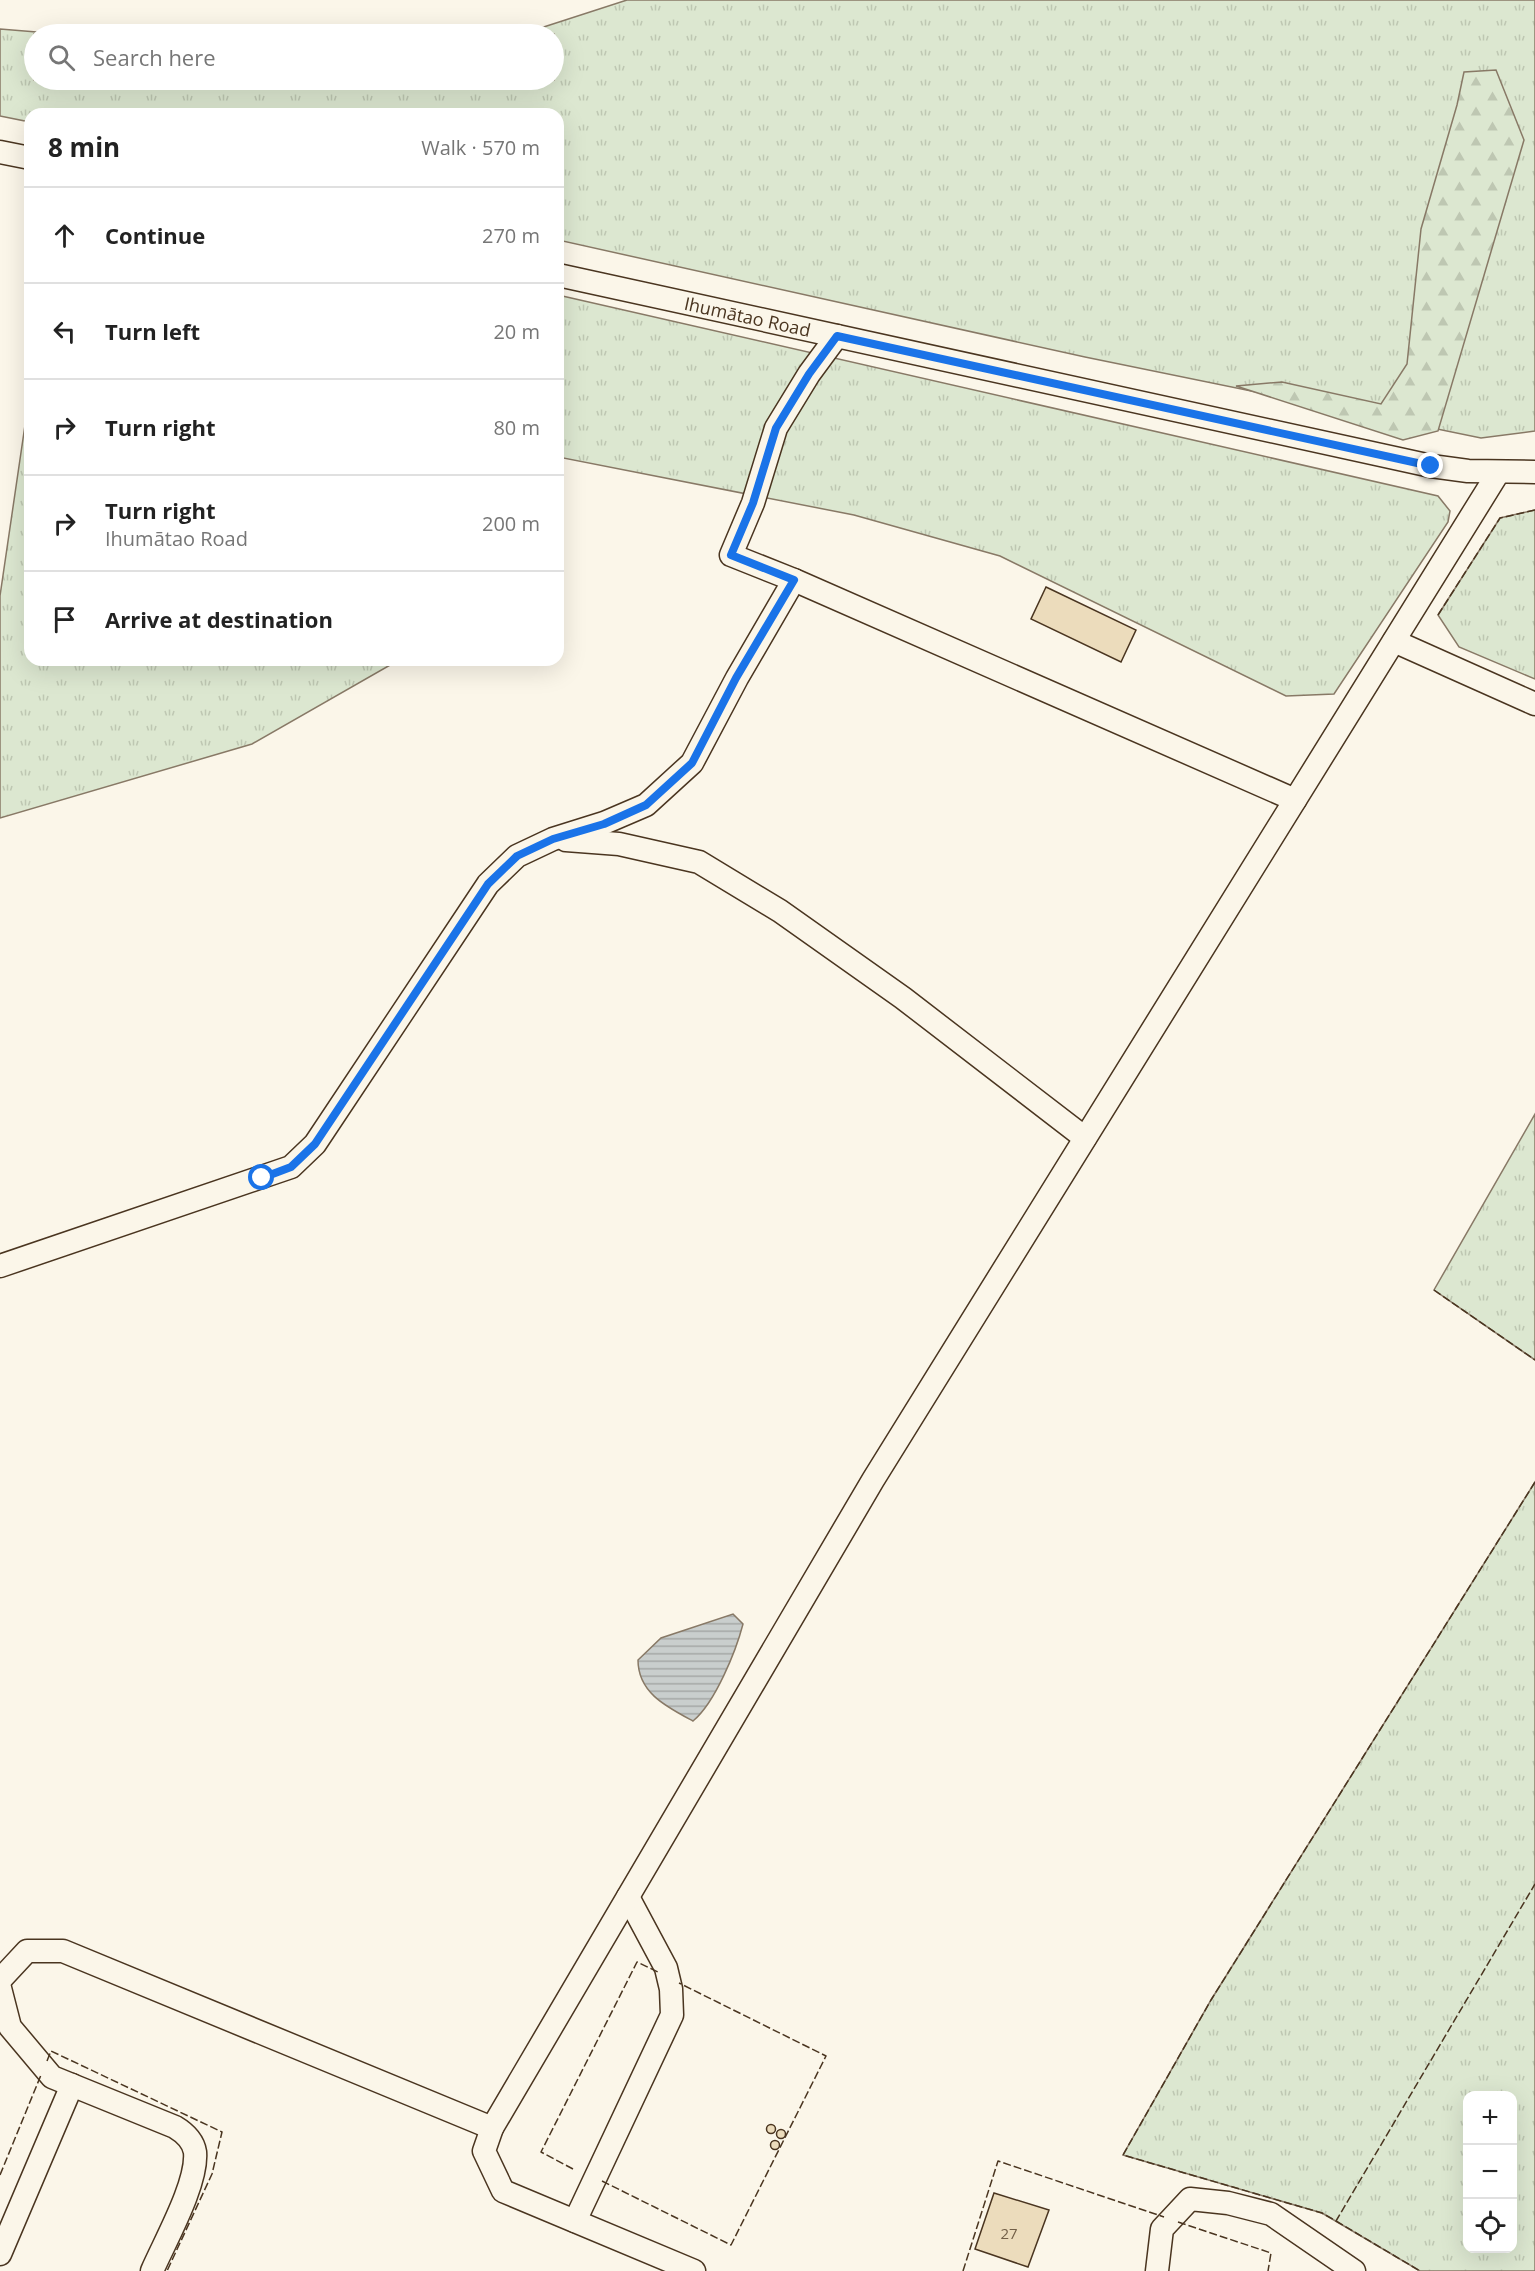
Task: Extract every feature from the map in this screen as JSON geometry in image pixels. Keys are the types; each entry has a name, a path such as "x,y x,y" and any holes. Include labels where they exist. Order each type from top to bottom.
{"street":[{"path":"0,152 24,157"},
{"name":"Ihumātao Road","path":"564,276 1431,466 1498,473 1535,472"},
{"path":"837,336 809,374 776,428 753,503 731,555 794,580 1295,800"},
{"path":"694,2271 503,2191 484,2151 492,2128 873,1480 1498,473"},
{"path":"0,1266 291,1167 315,1144 488,884 517,856 553,839 604,824 646,805 692,763 736,678 794,580"},
{"path":"1394,640 1535,704"},
{"path":"553,839 619,844 699,862 780,911 903,998 1085,1138"},
{"path":"575,2221 672,2015 671,1989 666,1968 628,1897"},
{"path":"0,1980 27,1951 63,1951 492,2128"},
{"path":"0,1988 10,2027 52,2077 175,2127 186,2133 191,2141 195,2151 193,2177 152,2271"},
{"path":"0,2254 72,2085"},
{"path":"1157,2271 1162,2229 1190,2199 1228,2203 1271,2214 1354,2271"}],"green space":[{"path":"627,0 1535,0 1535,431 1481,438 1085,357 564,241 564,108 24,108 24,121 0,116 0,29 24,31 24,90 564,90 564,24 553,24"},
{"path":"1496,70 1524,140 1438,431 1403,440 1236,386 1282,382 1381,404 1407,364 1421,229 1457,105 1464,72"},
{"path":"564,296 1438,496 1450,511 1448,522 1334,694 1286,696 1000,556 854,515 564,458"},
{"path":"24,432 24,666 388,666 252,744 0,818 0,596"},
{"path":"1535,510 1535,679 1459,647 1438,615 1500,518"},
{"path":"1535,1114 1535,1360 1434,1290"},
{"path":"1535,1482 1535,2271 1420,2271 1322,2213 1123,2155 1211,2000"}],"shaded area":[{"path":"733,1614 743,1624 735,1648 717,1690 693,1721 656,1698 643,1681 639,1672 638,1660 661,1638"}],"building":[{"path":"1046,587 1136,630 1121,662 1031,619"},
{"path":"771,2124 776,2129 771,2134 766,2129"},
{"path":"781,2129 786,2134 781,2139 776,2134"},
{"path":"775,2140 780,2145 775,2150 770,2145"},
{"path":"994,2193 1049,2210 1028,2267 975,2249"}],"fence":[{"path":"1438,615 1500,518 1535,510"},
{"path":"1434,1290 1535,1360"},
{"path":"1535,1482 1211,2000 1123,2155 1322,2213 1336,2221 1535,1884"},
{"path":"573,2169 541,2152 637,1962 660,1973"},
{"path":"602,2181 731,2245 826,2056 679,1983"},
{"path":"47,2061 51,2051 222,2132 212,2174 167,2271"},
{"path":"0,2175 41,2075"},
{"path":"963,2271 998,2161 1164,2217"},
{"path":"1336,2221 1420,2271"},
{"path":"1178,2222 1271,2253 1268,2271"}],"route":[{"path":"262,1178 291,1167 315,1144 488,884 517,856 553,839 604,824 646,805 692,763 736,678 794,580 731,555 753,503 776,428 809,374 837,336 1431,466"}]}
